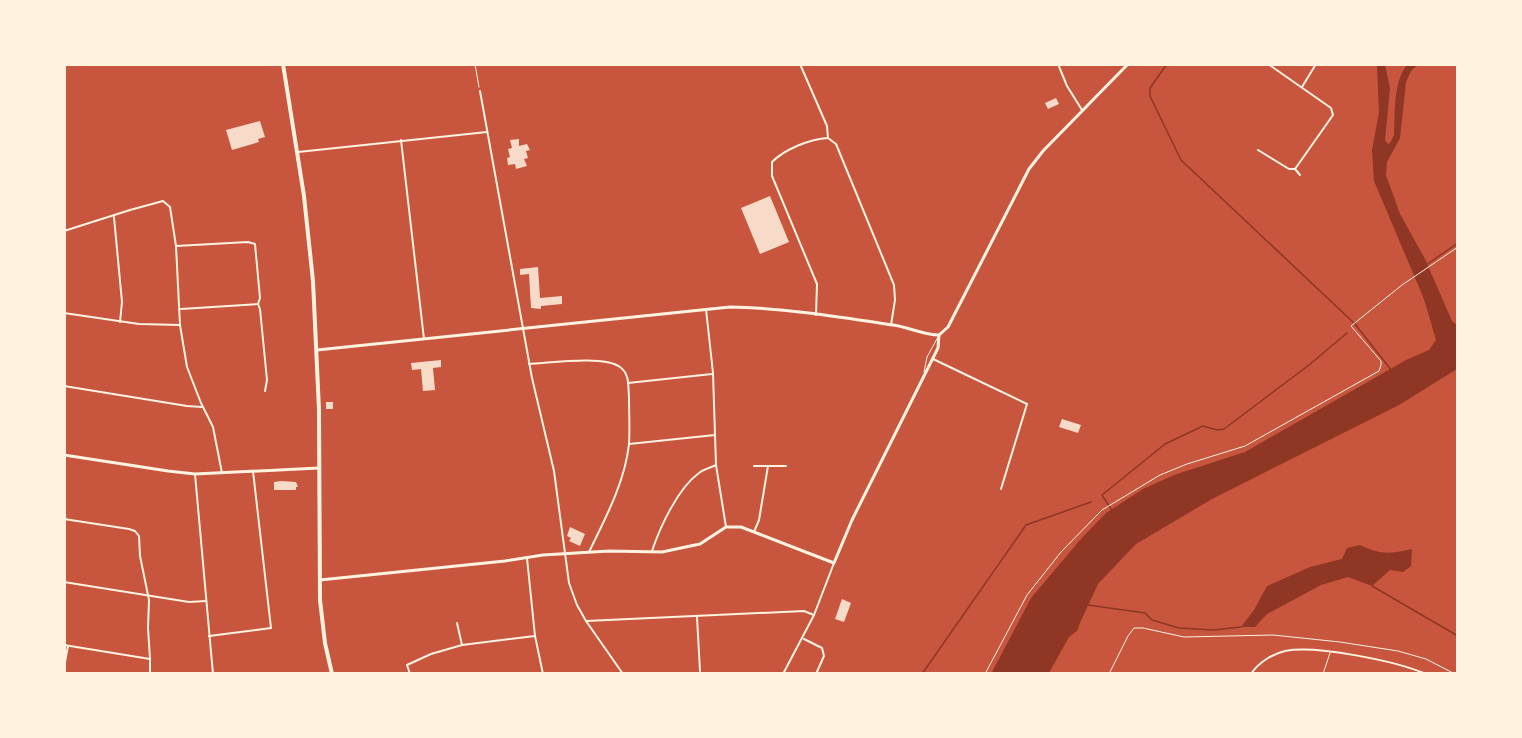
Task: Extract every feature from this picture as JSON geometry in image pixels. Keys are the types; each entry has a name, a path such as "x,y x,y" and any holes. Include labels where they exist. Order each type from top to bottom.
{"main road":[{"path":"283,64 298,152 311,260 317,350 322,628 332,674"}],"street":[{"path":"800,64 827,126 828,138"},
{"path":"1058,64 1067,86 1082,111"},
{"path":"783,674 814,615 852,520 939,346 939,335 948,327 1029,169 1043,151 1128,64"},
{"path":"1268,64 1331,108 1333,115 1295,169"},
{"path":"1302,87 1316,64"},
{"path":"480,92 529,364 554,471 570,583 577,605 586,621 623,674"},
{"path":"298,152 487,132"},
{"path":"816,315 818,284 772,176 772,162 779,155 818,139 828,138 836,144 894,285 895,300 891,325"},
{"path":"401,140 424,339"},
{"path":"1258,150 1289,169 1295,169"},
{"path":"1295,169 1300,175"},
{"path":"64,231 165,201 171,207 181,309 180,325 187,368 202,407 213,427 222,473"},
{"path":"114,216 122,302 120,322"},
{"path":"176,246 254,243 267,380 265,391"},
{"path":"181,309 258,304"},
{"path":"317,350 706,309 745,308 891,325 939,335"},
{"path":"706,309 713,373 716,465 726,526"},
{"path":"64,313 120,322 180,325"},
{"path":"933,359 1027,404 1001,489"},
{"path":"529,364 569,361 611,364 620,367 626,373 629,444 616,491 589,552"},
{"path":"628,383 713,373"},
{"path":"64,386 202,407"},
{"path":"629,444 715,435"},
{"path":"64,455 195,474 320,468"},
{"path":"651,553 678,497 699,473 716,465"},
{"path":"754,466 786,466"},
{"path":"754,532 759,520 768,466"},
{"path":"209,636 271,628 252,471"},
{"path":"195,474 213,674"},
{"path":"64,519 135,531 139,536 140,556 148,595 150,674"},
{"path":"320,580 565,553 651,553 693,546 726,526 734,525 834,562"},
{"path":"526,557 535,636 543,674"},
{"path":"64,582 189,602 206,601"},
{"path":"586,621 804,611 814,615"},
{"path":"697,617 700,672"},
{"path":"457,623 462,645"},
{"path":"410,674 407,665 418,659 462,645 535,636"},
{"path":"803,638 822,648 824,656 816,674"},
{"path":"64,667 66,646 150,659"},
{"path":"1251,674 1257,665 1285,651 1330,653 1391,662 1426,674"}],"lane":[{"path":"925,376 927,357 939,335"},
{"path":"1323,674 1330,653"}],"path":[{"path":"475,64 480,92"},
{"path":"985,674 1027,595 1061,552 1102,510 1160,475 1245,446 1379,371 1381,361 1351,326 1412,278 1458,247"},
{"path":"1108,674 1134,628 1143,628 1184,638 1273,635 1390,650 1426,659 1455,674"}],"shaded area":[{"path":"1377,65 1385,65 1390,88 1385,140 1388,144 1394,135 1399,80 1407,65 1417,65 1406,82 1400,138 1387,162 1386,175 1400,214 1425,259 1452,321 1457,325 1457,369 1399,405 1212,499 1136,544 1098,584 1078,630 1069,637 1049,673 991,674 1031,598 1106,513 1143,489 1174,475 1245,452 1406,360 1429,350 1436,340 1424,299 1374,181 1372,150 1379,112"},
{"path":"1360,545 1386,553 1412,549 1411,566 1403,572 1390,570 1372,586 1348,577 1321,585 1267,614 1255,627 1241,627 1254,610 1267,586 1310,567 1342,559 1347,548"}],"building":[{"path":"1056,98 1059,104 1048,109 1045,103"},
{"path":"260,121 265,137 258,139 259,142 232,150 226,130"},
{"path":"519,139 519,146 527,144 530,150 526,151 528,158 524,159 527,166 516,169 515,164 508,165 507,158 510,157 508,149 512,148 510,140"},
{"path":"770,196 789,242 760,254 741,208"},
{"path":"538,267 540,298 562,296 562,304 541,306 541,309 531,308 529,274 520,275 520,269"},
{"path":"441,360 441,367 433,368 435,390 423,391 421,369 412,370 411,363"},
{"path":"326,402 333,402 333,409 326,409"},
{"path":"1062,419 1081,425 1078,433 1059,427"},
{"path":"274,482 296,482 298,487 296,490 274,490"},
{"path":"570,527 585,534 580,546 569,541 571,538 567,536"},
{"path":"842,599 851,603 844,622 835,619"}],"waterway":[{"path":"1167,64 1150,88 1150,96 1181,160 1355,324 1392,371"},
{"path":"1426,265 1458,243"},
{"path":"1111,509 1102,495 1165,444 1203,426 1217,430 1224,429 1309,365 1347,333"},
{"path":"922,674 1026,525 1091,502"},
{"path":"1372,586 1458,636"},
{"path":"1088,605 1145,613 1152,620 1179,628 1213,630 1241,627"}]}
